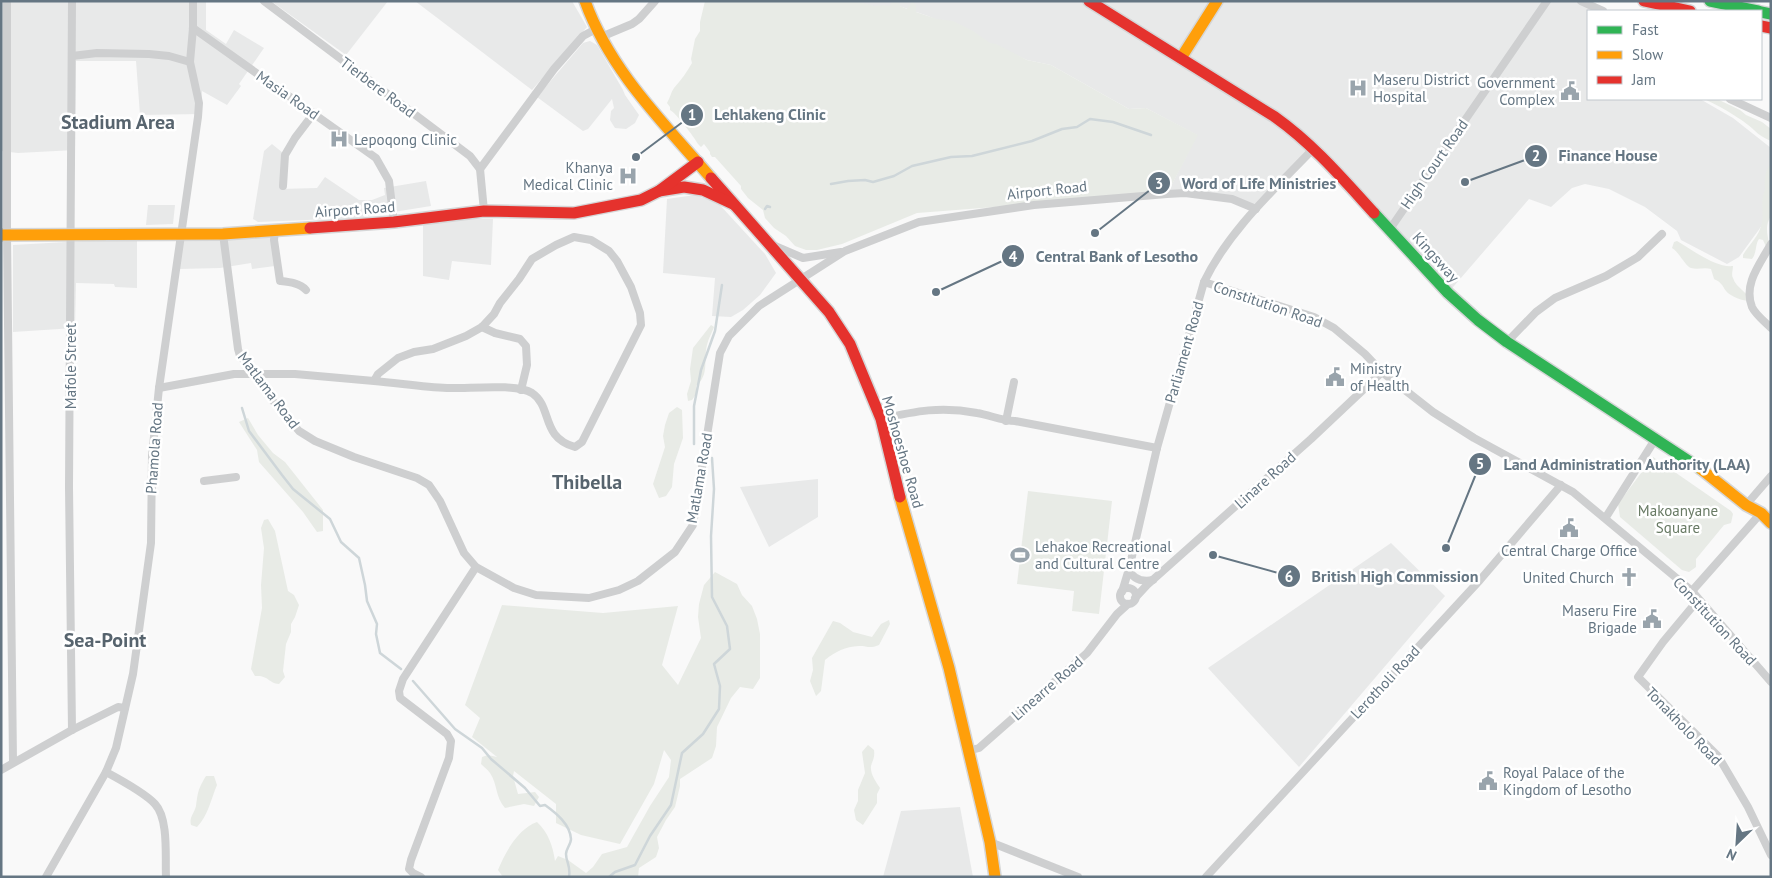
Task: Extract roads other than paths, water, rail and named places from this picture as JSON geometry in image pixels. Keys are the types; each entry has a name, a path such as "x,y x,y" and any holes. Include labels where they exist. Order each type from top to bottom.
{"main road":[{"name":"Moshoeshoe Road","path":"585,1 598,33 612,58 634,88 829,312 850,344 881,420 897,485 949,668 990,842 995,877"},
{"name":"Kingsway","path":"1089,1 1275,117 1299,134 1390,229 1448,294 1478,320 1507,342 1710,475 1746,505 1761,513 1771,522"},
{"path":"1181,58 1217,1"},
{"path":"1644,1 1685,10"},
{"path":"1710,1 1750,10"},
{"name":"Airport Road","path":"4,235 223,234 394,222 484,211 574,213 641,200 659,191 698,162"},
{"path":"659,191 684,187 703,190 737,206"}],"street":[{"path":"8,1 4,235 13,762"},
{"name":"Mafole Street","path":"72,1 69,487 72,730"},
{"name":"Phamola Road","path":"46,877 106,772 116,748 139,638 152,543 152,456 159,388 198,117 199,103 190,62 193,1"},
{"name":"Tierbere Road","path":"264,1 470,156 480,169"},
{"path":"484,211 480,169 554,69 583,36 632,24 655,1"},
{"name":"High Court Road","path":"1390,229 1547,1"},
{"path":"1581,1 1601,10"},
{"name":"Masia Road","path":"193,28 376,158 389,181 394,222"},
{"path":"72,56 97,53 149,54 169,56 190,62"},
{"path":"1732,100 1771,118"},
{"path":"283,186 285,156 295,138 314,113"},
{"name":"Parliament Road","path":"1121,595 1130,571 1157,448 1204,282 1225,246 1256,209 1314,148"},
{"name":"Airport Road","path":"845,251 919,222 1034,205 1185,194 1232,199 1256,209"},
{"path":"275,230 274,240 280,280 294,283 304,287 306,290"},
{"name":"Matlama Road","path":"223,234 240,356 253,369 273,401 299,431 354,457 417,478 429,485 440,501 464,553 476,567 514,588 536,595 589,598 619,590 638,581 675,552 693,525 720,353 729,336 759,306 845,251"},
{"path":"1507,342 1536,312 1555,298 1606,276 1638,257 1662,234"},
{"path":"159,388 234,374 295,374 448,388 505,388 530,391 538,398 547,423 554,434 568,445 575,447 582,442 632,345 641,325 640,313 631,287 617,261 609,251 591,240 574,237 532,259 494,314 482,327 466,336 433,349 414,352 398,358 378,374 374,381"},
{"path":"1771,244 1753,276 1749,289 1752,308 1771,328"},
{"path":"771,245 802,258 845,251"},
{"name":"Constitution Road","path":"1204,282 1314,317 1334,328 1353,342 1382,372 1433,412 1474,438 1573,492 1692,591 1771,682"},
{"path":"482,327 495,334 520,339 526,346 527,365 521,390"},
{"name":"Linare Road","path":"1133,593 1150,583 1311,439 1382,372"},
{"path":"1006,421 1014,382"},
{"path":"881,420 920,410 948,409 978,413 1006,421 1029,423 1157,448"},
{"path":"1606,518 1656,438"},
{"path":"1746,505 1771,476"},
{"path":"204,481 236,477"},
{"name":"Lerotholi Road","path":"1206,877 1456,606 1561,485"},
{"path":"1692,591 1761,513"},
{"path":"422,877 413,873 410,869 411,860 449,758 451,741 447,734 400,698 399,691 403,680 476,567"},
{"path":"1130,571 1139,580 1150,583"},
{"name":"Parliament Road","path":"1130,571 1133,593"},
{"path":"1126,589 1133,593 1133,602 1128,604 1124,602 1121,595 1126,589"},
{"name":"Linearre Road","path":"1117,614 1121,595"},
{"name":"Tonakholo Road","path":"1698,600 1663,642 1638,677 1718,756 1748,807 1771,855"},
{"name":"Linearre Road","path":"968,751 979,748 1087,653 1117,614 1128,604"},
{"path":"1,770 72,730 118,707 125,708"},
{"path":"106,772 155,804 161,813 164,826 166,877"},
{"path":"990,842 1078,877"}],"waterway":[{"path":"831,184 865,180 873,182 894,176 912,166 951,157 972,156 1032,141 1062,129 1077,127 1090,119 1113,122 1151,135"},
{"path":"765,209 767,206 770,207"},
{"path":"694,444 694,406 701,370 715,331 722,285"},
{"path":"242,408 249,431 282,475 293,489 330,519 341,542 359,558 367,601 377,624 376,634 380,653 401,669"},
{"path":"609,877 615,872 635,865 650,836 671,805 682,753 703,734 719,709 720,686 714,664 730,649 727,626 712,597 711,536 714,489 712,458"},
{"path":"413,681 455,729 482,748 491,759 525,788 540,806 545,805 562,819 568,828 571,839 566,854 569,877"}],"place":[{"name":"Maseru District Hospital","path":"1358,88"},
{"name":"Government Complex","path":"1570,91"},
{"name":"Lepoqong Clinic","path":"339,139"},
{"name":"Lehlakeng Clinic","path":"636,157"},
{"name":"Khanya Medical Clinic","path":"628,176"},
{"name":"Finance House","path":"1465,182"},
{"name":"Word of Life Ministries","path":"1095,233"},
{"name":"Central Bank of Lesotho","path":"936,292"},
{"name":"Ministry of Health","path":"1335,377"},
{"name":"Central Charge Office","path":"1569,528"},
{"name":"Land Administration Authority (LAA)","path":"1446,548"},
{"name":"Lehakoe Recreational and Cultural Centre","path":"1020,555"},
{"name":"British High Commission","path":"1213,555"},
{"name":"United Church","path":"1629,577"},
{"name":"Maseru Fire Brigade","path":"1652,619"},
{"name":"Royal Palace of the Kingdom of Lesotho","path":"1488,781"}],"district":[{"name":"Stadium Area","path":"118,122"},
{"name":"Thibella","path":"587,482"},
{"name":"Sea-Point","path":"105,640"}],"park label":[{"name":"Makoanyane Square","path":"1678,518"}]}
